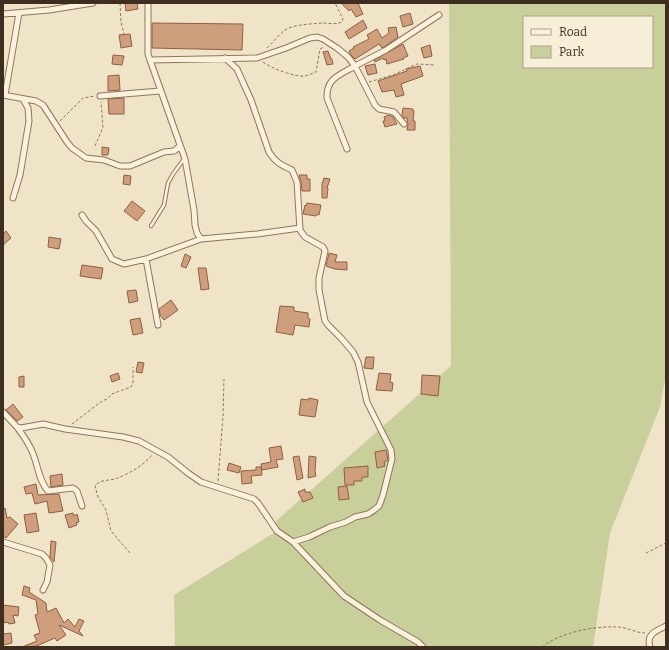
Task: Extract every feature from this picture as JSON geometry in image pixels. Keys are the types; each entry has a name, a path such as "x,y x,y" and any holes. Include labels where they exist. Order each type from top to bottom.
{"street":[{"path":"3,14 19,13 66,5 93,3"},
{"path":"148,3 148,54 185,159 194,210 196,233 201,239"},
{"path":"19,13 4,95 36,101 43,105 61,135 72,148 86,158 104,160 120,166 130,166 164,152 174,151 180,146"},
{"path":"347,149 327,98 326,90 329,83 355,66 386,50 439,15"},
{"path":"150,60 257,58 310,38 317,37 337,48 348,57 355,66 379,109 394,112 404,124"},
{"path":"225,58 237,69 251,100 269,152 273,159 278,164 292,170 297,182 300,228 302,235 323,247 324,255 319,278 325,321 353,352 358,362 367,402 391,450 392,459 379,506 368,514 330,527 309,538 293,542"},
{"path":"99,96 160,91"},
{"path":"13,198 20,175 29,121 28,108 23,98"},
{"path":"82,215 96,231 112,259 124,264 146,259 201,239 250,235 300,228"},
{"path":"146,259 158,325"},
{"path":"3,412 17,427 31,449 39,471 41,483 46,489 73,488 77,491 82,506"},
{"path":"17,427 21,428 43,424 139,441 168,457 202,482 254,499 277,531 293,542 344,596 380,620 418,642 423,647"},
{"path":"3,542 36,552 46,558 50,566 47,582 43,590"},
{"path":"650,647 649,638 654,632 666,626"}],"lane":[{"path":"151,226 164,205 168,183 185,159"}],"path":[{"path":"120,3 121,22 124,34"},
{"path":"268,47 289,28 326,23 339,24 343,19 335,3"},
{"path":"257,58 271,68 294,75 305,76 316,72 320,49 326,47"},
{"path":"364,83 393,75 417,64 434,65"},
{"path":"55,125 83,98 89,96 99,96 103,127 95,146"},
{"path":"65,429 112,394 131,387 133,384 133,367"},
{"path":"217,487 223,416 224,379"},
{"path":"130,553 111,531 106,510 98,497 95,486 98,482 118,478 145,463 156,450"},
{"path":"646,552 666,543"},
{"path":"542,647 558,637 594,628 618,627 642,633 654,632"}],"green space":[{"path":"449,3 666,3 666,375 660,407 610,533 593,647 175,647 174,595 277,531 276,521 451,366"}],"building":[{"path":"125,3 137,3 138,9 126,11"},
{"path":"341,3 358,3 363,14 356,17 351,9 349,11"},
{"path":"410,13 413,24 403,27 400,16"},
{"path":"363,20 367,28 349,39 345,32"},
{"path":"152,23 243,24 242,50 152,48"},
{"path":"396,27 398,37 384,47 382,48 379,44 355,59 351,55 349,51 354,48 353,47 369,39 367,35 377,29 382,38 389,33 388,28"},
{"path":"130,34 132,46 121,48 119,35"},
{"path":"403,44 408,56 403,58 404,59 387,64 386,59 384,60 383,58 375,62 374,60"},
{"path":"430,45 432,56 424,58 421,48"},
{"path":"328,51 333,64 327,65 323,52"},
{"path":"113,55 124,56 122,65 112,64"},
{"path":"375,64 377,73 368,75 365,66"},
{"path":"420,66 423,76 401,84 404,95 396,97 394,90 382,92 378,81 407,71 406,69"},
{"path":"119,75 120,90 108,91 108,76"},
{"path":"124,98 124,114 109,114 108,99"},
{"path":"403,108 413,109 415,130 407,130 407,118 404,118 402,115"},
{"path":"389,115 393,117 397,124 385,127 383,121 385,121 384,117"},
{"path":"102,147 109,148 108,155 102,155"},
{"path":"124,175 131,176 130,185 123,184"},
{"path":"299,175 307,175 307,179 310,179 310,191 302,191"},
{"path":"324,178 330,179 327,188 327,198 322,198 322,184"},
{"path":"132,201 145,211 137,221 124,211"},
{"path":"307,203 321,205 319,215 303,214"},
{"path":"6,231 11,238 3,245 3,234"},
{"path":"49,237 61,239 59,249 48,247"},
{"path":"329,253 337,255 335,262 347,262 347,270 335,269 326,266"},
{"path":"185,254 191,257 186,268 181,266"},
{"path":"82,265 103,268 101,279 80,276"},
{"path":"198,268 206,268 209,289 201,290"},
{"path":"136,290 138,301 129,303 127,291"},
{"path":"171,300 178,310 164,320 160,315 159,309"},
{"path":"280,306 294,307 294,311 308,313 308,318 310,319 309,327 295,325 293,335 276,332"},
{"path":"140,318 143,333 133,335 130,320"},
{"path":"366,357 374,357 373,369 364,368"},
{"path":"138,362 144,363 142,373 136,372"},
{"path":"118,373 120,379 112,382 110,376"},
{"path":"379,373 391,374 390,382 393,383 392,391 376,390"},
{"path":"422,375 440,376 438,396 421,394"},
{"path":"24,376 24,387 19,387 19,377"},
{"path":"309,398 318,400 315,417 299,415 301,399 308,400"},
{"path":"13,404 23,417 17,421 6,410"},
{"path":"281,446 283,459 276,460 278,467 262,470 261,464 271,462 269,448"},
{"path":"386,450 388,460 384,462 385,466 377,468 375,452"},
{"path":"299,456 303,478 297,480 293,457"},
{"path":"309,456 316,457 316,476 308,478"},
{"path":"229,463 241,467 239,473 227,470"},
{"path":"368,466 368,477 362,477 362,481 354,481 354,485 345,485 344,468"},
{"path":"256,467 261,467 262,475 251,476 252,483 242,484 241,471 256,470"},
{"path":"62,474 63,485 51,487 50,476"},
{"path":"36,484 38,495 59,494 63,511 49,513 47,501 35,504 32,493 26,494 24,487"},
{"path":"347,486 349,499 339,500 338,487"},
{"path":"305,489 305,492 310,492 313,498 303,502 298,492"},
{"path":"5,508 7,518 10,517 18,524 6,538 3,536 3,509"},
{"path":"36,513 39,531 27,533 24,515"},
{"path":"73,513 74,516 77,514 79,522 76,523 77,525 69,528 65,515"},
{"path":"51,541 56,542 54,562 50,557"},
{"path":"24,586 30,588 29,592 46,603 47,612 56,608 64,623 68,619 75,627 79,619 84,621 79,631 83,636 59,625 66,635 57,641 55,638 34,647 22,647 37,641 34,635 40,633 35,615 38,614 36,600 22,595"},
{"path":"3,605 19,607 18,616 13,615 15,623 5,623 3,619"},
{"path":"11,633 12,643 3,645 3,634"}]}
